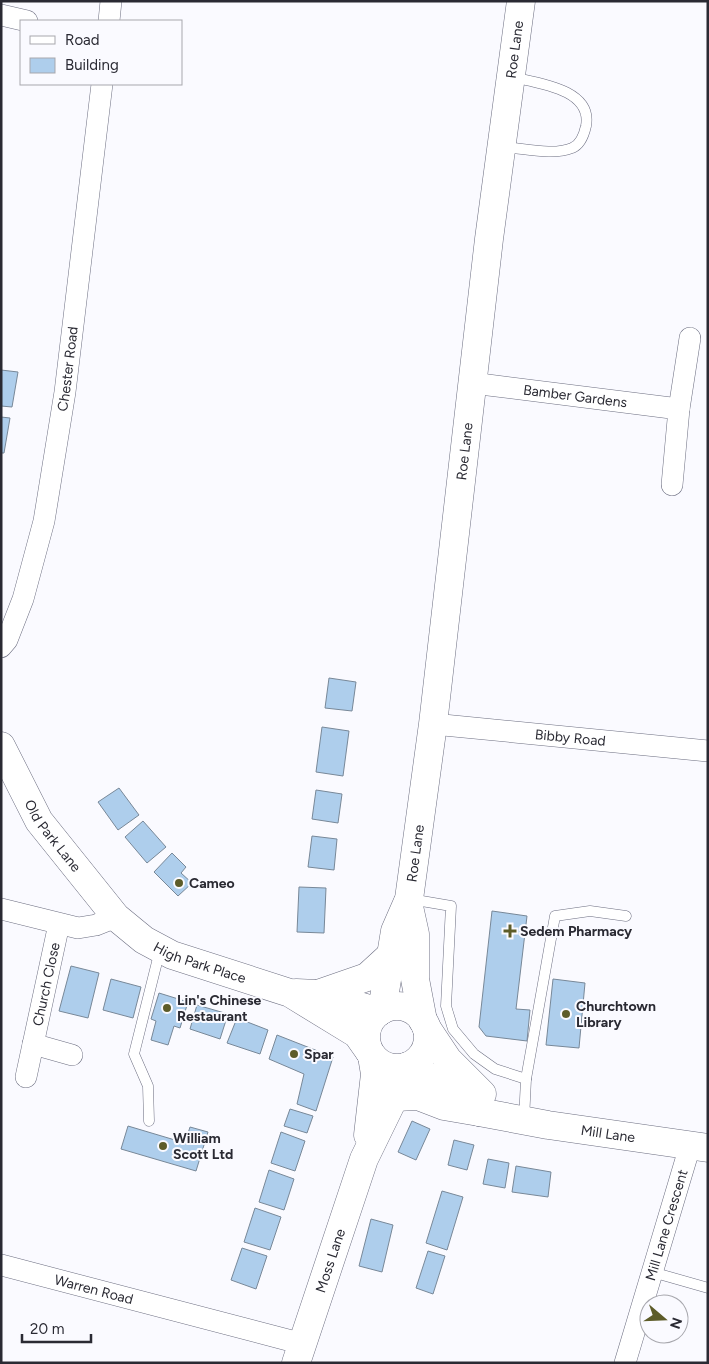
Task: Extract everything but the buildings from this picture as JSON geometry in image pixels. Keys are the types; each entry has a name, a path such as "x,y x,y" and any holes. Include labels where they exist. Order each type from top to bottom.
{"main road":[{"name":"Roe Lane","path":"381,1011 395,931 408,901 433,724 472,383 521,1"},
{"name":"Old Park Lane","path":"1,746 39,822 116,917"},
{"name":"Roe Lane","path":"408,901 415,934 414,979 425,1024"},
{"name":"High Park Place","path":"116,917 144,940 172,955 290,993 357,1034 371,1054"},
{"path":"318,994 367,977 391,956"},
{"name":"High Park Place","path":"290,993 318,994 381,1011"},
{"path":"425,1024 427,1046 416,1062 407,1066 388,1067 371,1054 366,1043 368,1026 381,1011 400,1006 417,1014 425,1024 434,1042 461,1074 516,1118"},
{"name":"Moss Lane","path":"364,1159 374,1092 374,1062 371,1054"},
{"path":"407,1066 456,1091 479,1112"},
{"name":"Moss Lane","path":"299,1353 364,1159 407,1066"},
{"name":"Mill Lane","path":"394,1097 418,1096 444,1106 699,1147"}],"street":[{"path":"109,20 111,1"},
{"path":"1,15 23,20"},
{"name":"Chester Road","path":"1,647 7,640 23,600 44,521 65,392 102,85"},
{"path":"672,485 679,409 690,338"},
{"name":"Bamber Gardens","path":"472,383 679,409"},
{"name":"Bibby Road","path":"433,724 708,751"},
{"path":"1,909 78,928 96,925 116,917"},
{"name":"Church Close","path":"26,1077 58,924"},
{"name":"Church Close","path":"34,1044 72,1055"},
{"name":"Mill Lane Crescent","path":"625,1363 652,1272 699,1147"},
{"name":"Warren Road","path":"1,1265 299,1353"}],"lane":[{"path":"502,147 554,151 572,148 582,140 586,126 587,115 583,106 574,97 552,87 511,77"},
{"path":"408,901 451,906 446,1006 453,1029 474,1054 495,1069 526,1079"},
{"path":"516,1118 526,1079 555,916 590,911 626,916"},
{"path":"150,1121 148,1086 134,1054 161,949"},
{"path":"652,1272 708,1288"}],"place":[{"name":"Cameo","path":"179,883"},
{"name":"Sedem Pharmacy","path":"510,931"},
{"name":"Lin's Chinese Restaurant","path":"167,1008"},
{"name":"Churchtown Library","path":"566,1014"},
{"name":"Spar","path":"294,1054"},
{"name":"William Scott Ltd","path":"163,1146"}]}
